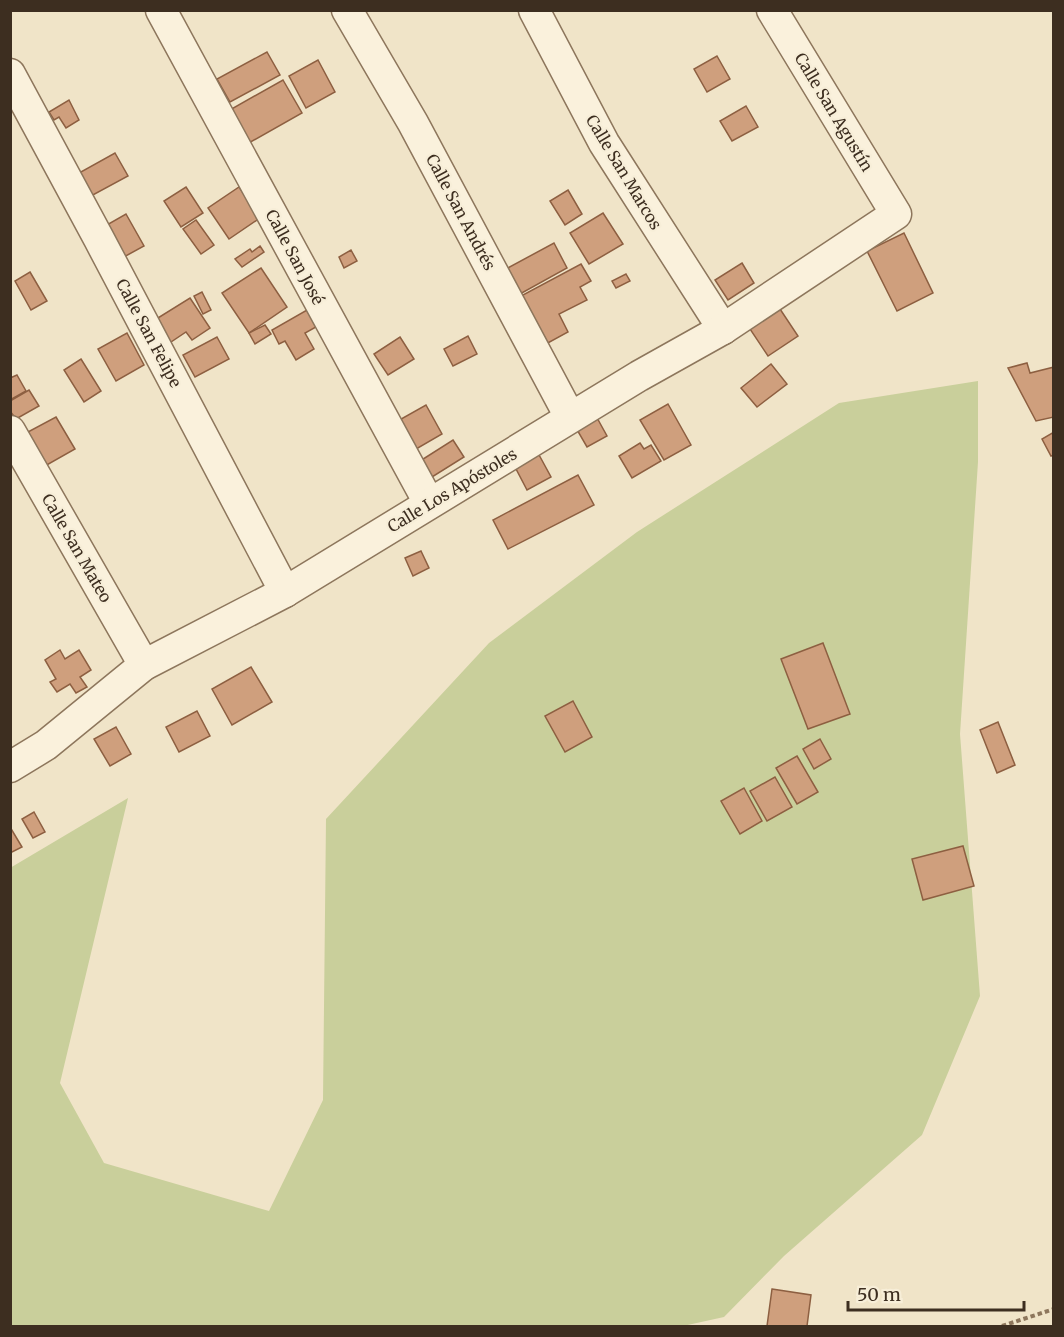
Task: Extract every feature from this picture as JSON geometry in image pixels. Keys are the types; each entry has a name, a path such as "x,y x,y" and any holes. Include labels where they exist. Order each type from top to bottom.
{"street":[{"name":"Calle San José","path":"161,10 429,503"},
{"name":"Calle San Andrés","path":"347,10 413,123 570,417"},
{"name":"Calle San Marcos","path":"534,10 604,143 723,329"},
{"name":"Calle San Agustín","path":"772,10 896,214"},
{"name":"Calle San Felipe","path":"10,74 285,592"},
{"name":"Calle Los Apóstoles","path":"10,767 46,745 144,665 285,592 570,417 723,329 896,214"},
{"name":"Calle San Mateo","path":"10,431 144,665"}],"path":[{"path":"1002,1326 1053,1308"}],"green space":[{"path":"978,381 978,462 960,734 980,996 922,1135 784,1256 724,1317 683,1326 11,1326 10,868 128,798 60,1083 104,1163 269,1211 323,1100 326,819 489,643 637,532 839,403"}],"building":[{"path":"267,52 280,75 230,102 217,79"},
{"path":"717,56 730,79 707,92 694,69"},
{"path":"318,60 335,92 306,108 289,76"},
{"path":"283,80 302,113 247,144 228,111"},
{"path":"69,100 79,120 66,128 59,117 54,120 49,112"},
{"path":"746,106 758,127 732,141 720,121"},
{"path":"115,153 128,176 91,196 79,173"},
{"path":"186,187 203,213 181,227 164,201"},
{"path":"239,187 260,218 229,239 208,208"},
{"path":"568,190 582,214 565,225 550,201"},
{"path":"603,213 623,244 589,264 570,233"},
{"path":"126,214 144,246 122,258 105,226"},
{"path":"196,220 214,245 201,254 183,229"},
{"path":"904,233 933,293 897,311 867,251"},
{"path":"554,243 567,268 520,294 506,269"},
{"path":"260,246 264,252 242,267 235,259 250,249 252,252"},
{"path":"351,250 357,261 344,268 339,257"},
{"path":"742,263 754,283 728,300 715,280"},
{"path":"581,264 591,281 580,287 587,300 559,314 568,332 546,344 521,296"},
{"path":"261,268 287,307 249,333 222,293"},
{"path":"30,272 47,301 31,310 15,281"},
{"path":"626,274 630,281 616,288 612,281"},
{"path":"202,292 211,310 203,314 194,296"},
{"path":"190,298 210,328 192,340 186,332 168,344 153,321"},
{"path":"778,306 798,336 768,356 748,326"},
{"path":"307,310 316,327 305,333 314,349 296,360 285,341 279,344 272,330"},
{"path":"265,325 271,334 255,344 249,333"},
{"path":"127,333 144,365 116,381 98,349"},
{"path":"468,336 477,354 453,366 444,349"},
{"path":"217,337 229,359 195,377 183,355"},
{"path":"400,337 414,359 388,375 374,354"},
{"path":"81,359 101,391 84,402 64,370"},
{"path":"1027,363 1030,373 1054,367 1054,417 1036,421 1008,368"},
{"path":"771,364 787,384 757,407 741,388"},
{"path":"17,375 26,391 10,400 10,378"},
{"path":"29,390 39,406 16,419 10,411 10,401"},
{"path":"668,404 691,445 664,460 640,420"},
{"path":"426,405 442,434 411,452 394,423"},
{"path":"596,416 607,436 587,447 576,428"},
{"path":"56,417 75,449 45,466 26,433"},
{"path":"1054,432 1054,455 1051,456 1042,439"},
{"path":"453,440 464,457 432,477 420,461"},
{"path":"640,443 644,449 651,445 661,461 632,478 619,456"},
{"path":"538,453 551,477 527,490 514,465"},
{"path":"578,475 594,505 508,549 493,520"},
{"path":"421,551 429,568 413,576 405,558"},
{"path":"823,643 850,714 808,729 781,659"},
{"path":"60,650 65,659 79,650 91,670 80,677 87,687 76,693 70,684 57,692 50,682 56,679 45,660"},
{"path":"251,667 272,702 232,725 212,689"},
{"path":"573,701 592,737 565,752 545,716"},
{"path":"197,711 210,736 179,752 166,727"},
{"path":"998,722 1015,765 997,773 980,730"},
{"path":"116,727 131,754 110,766 94,739"},
{"path":"820,739 831,759 814,769 803,749"},
{"path":"797,756 818,792 797,804 776,768"},
{"path":"775,777 792,807 767,821 750,791"},
{"path":"744,788 762,821 740,834 721,801"},
{"path":"34,812 45,832 33,838 22,819"},
{"path":"10,827 22,847 10,853"},
{"path":"963,846 974,886 923,900 912,859"},
{"path":"772,1289 811,1295 807,1326 767,1326"}]}
